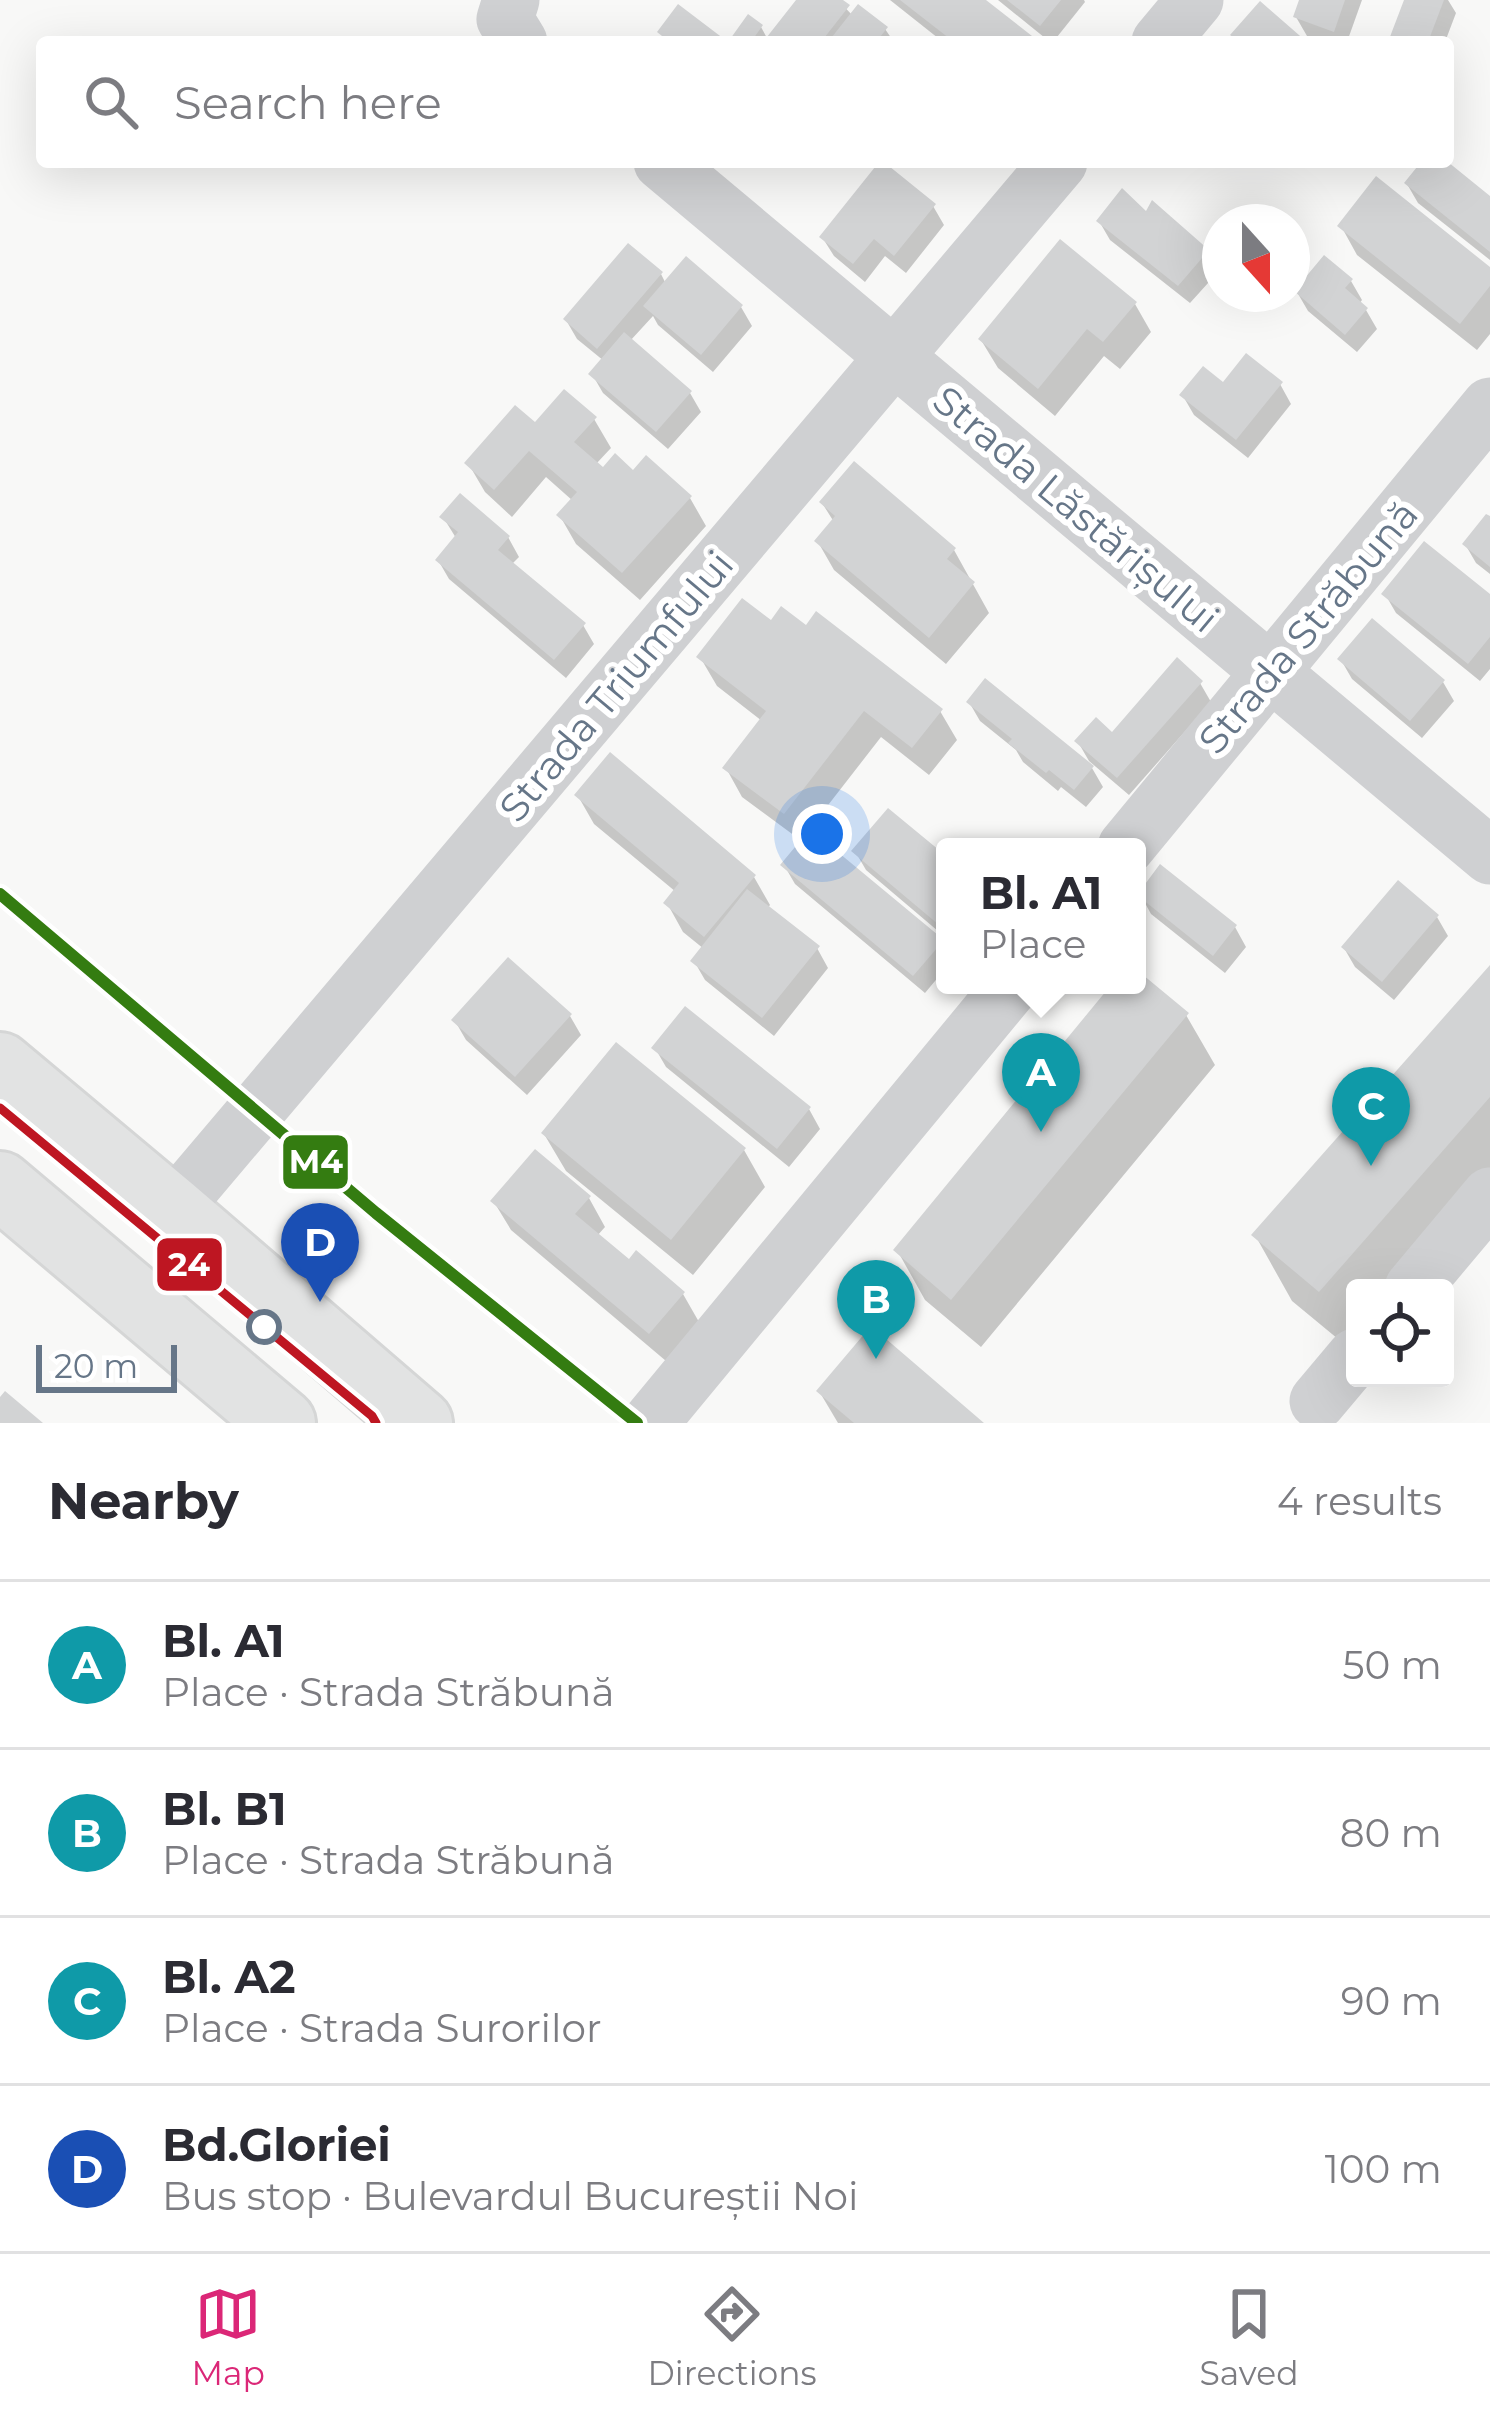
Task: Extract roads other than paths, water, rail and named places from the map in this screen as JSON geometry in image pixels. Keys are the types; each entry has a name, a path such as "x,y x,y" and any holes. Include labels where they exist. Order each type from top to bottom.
{"main road":[{"path":"0,1066 418,1423"},
{"path":"0,1185 282,1423"}],"street":[{"path":"1165,36 1195,0"},
{"name":"Strada Lăstărișului","path":"669,168 1490,856"},
{"name":"Strada Triumfului","path":"172,1210 1054,168"},
{"name":"Strada Străbună","path":"1133,838 1490,406"},
{"path":"650,1423 1005,994"},
{"path":"1421,1279 1490,1196"},
{"path":"1318,1401 1346,1368"}],"place":[{"name":"Bl. A1","path":"1041,1132"},
{"name":"Bl. A2","path":"1371,1166"},
{"name":"Bd.Gloriei","path":"320,1302"},
{"name":"Bl. B1","path":"876,1359"}]}
